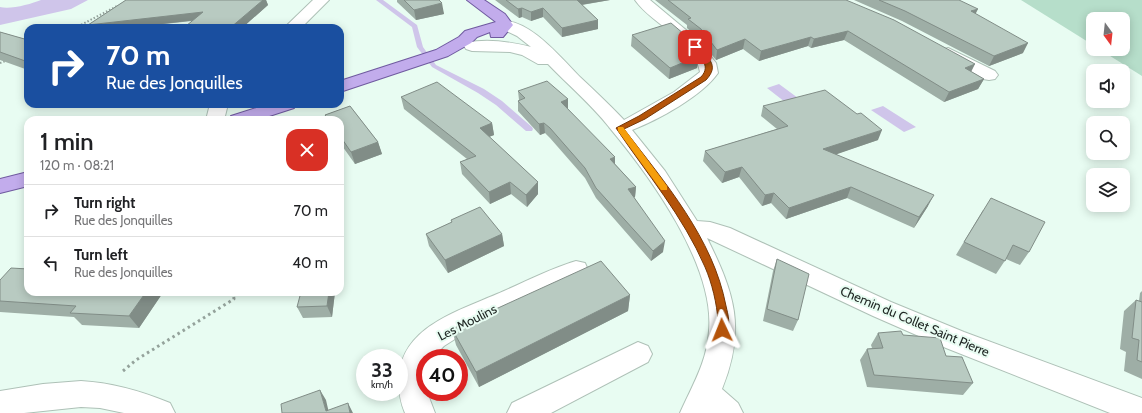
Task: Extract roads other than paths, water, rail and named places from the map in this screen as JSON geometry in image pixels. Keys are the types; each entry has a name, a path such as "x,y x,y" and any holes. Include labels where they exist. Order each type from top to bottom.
{"main road":[{"path":"344,86 442,53 465,40 490,38 501,27 501,17 474,3"},
{"path":"472,40 476,23 474,3"},
{"path":"250,116 276,108"},
{"path":"0,186 24,180"}],"street":[{"path":"296,24 322,0"},
{"path":"620,128 635,122 696,84 709,73 708,61 690,41 650,11 642,0"},
{"path":"501,27 573,80"},
{"path":"501,27 515,28 548,54 599,105 620,128 668,194 690,228 711,269 724,322 715,366 700,403 728,413"},
{"path":"472,40 533,52"},
{"path":"936,46 989,76"},
{"name":"Chemin du Collet Saint Pierre","path":"690,228 710,230 722,234 904,318 1142,412"},
{"name":"Les Moulins","path":"420,413 412,389 412,372 418,355 432,340 464,321 576,270"},
{"path":"522,413 638,354"},
{"path":"0,404 51,396 96,393 123,399 160,413"}],"waterway":[{"path":"379,0 415,26 420,47 434,66 481,91 499,103 529,129"}]}
